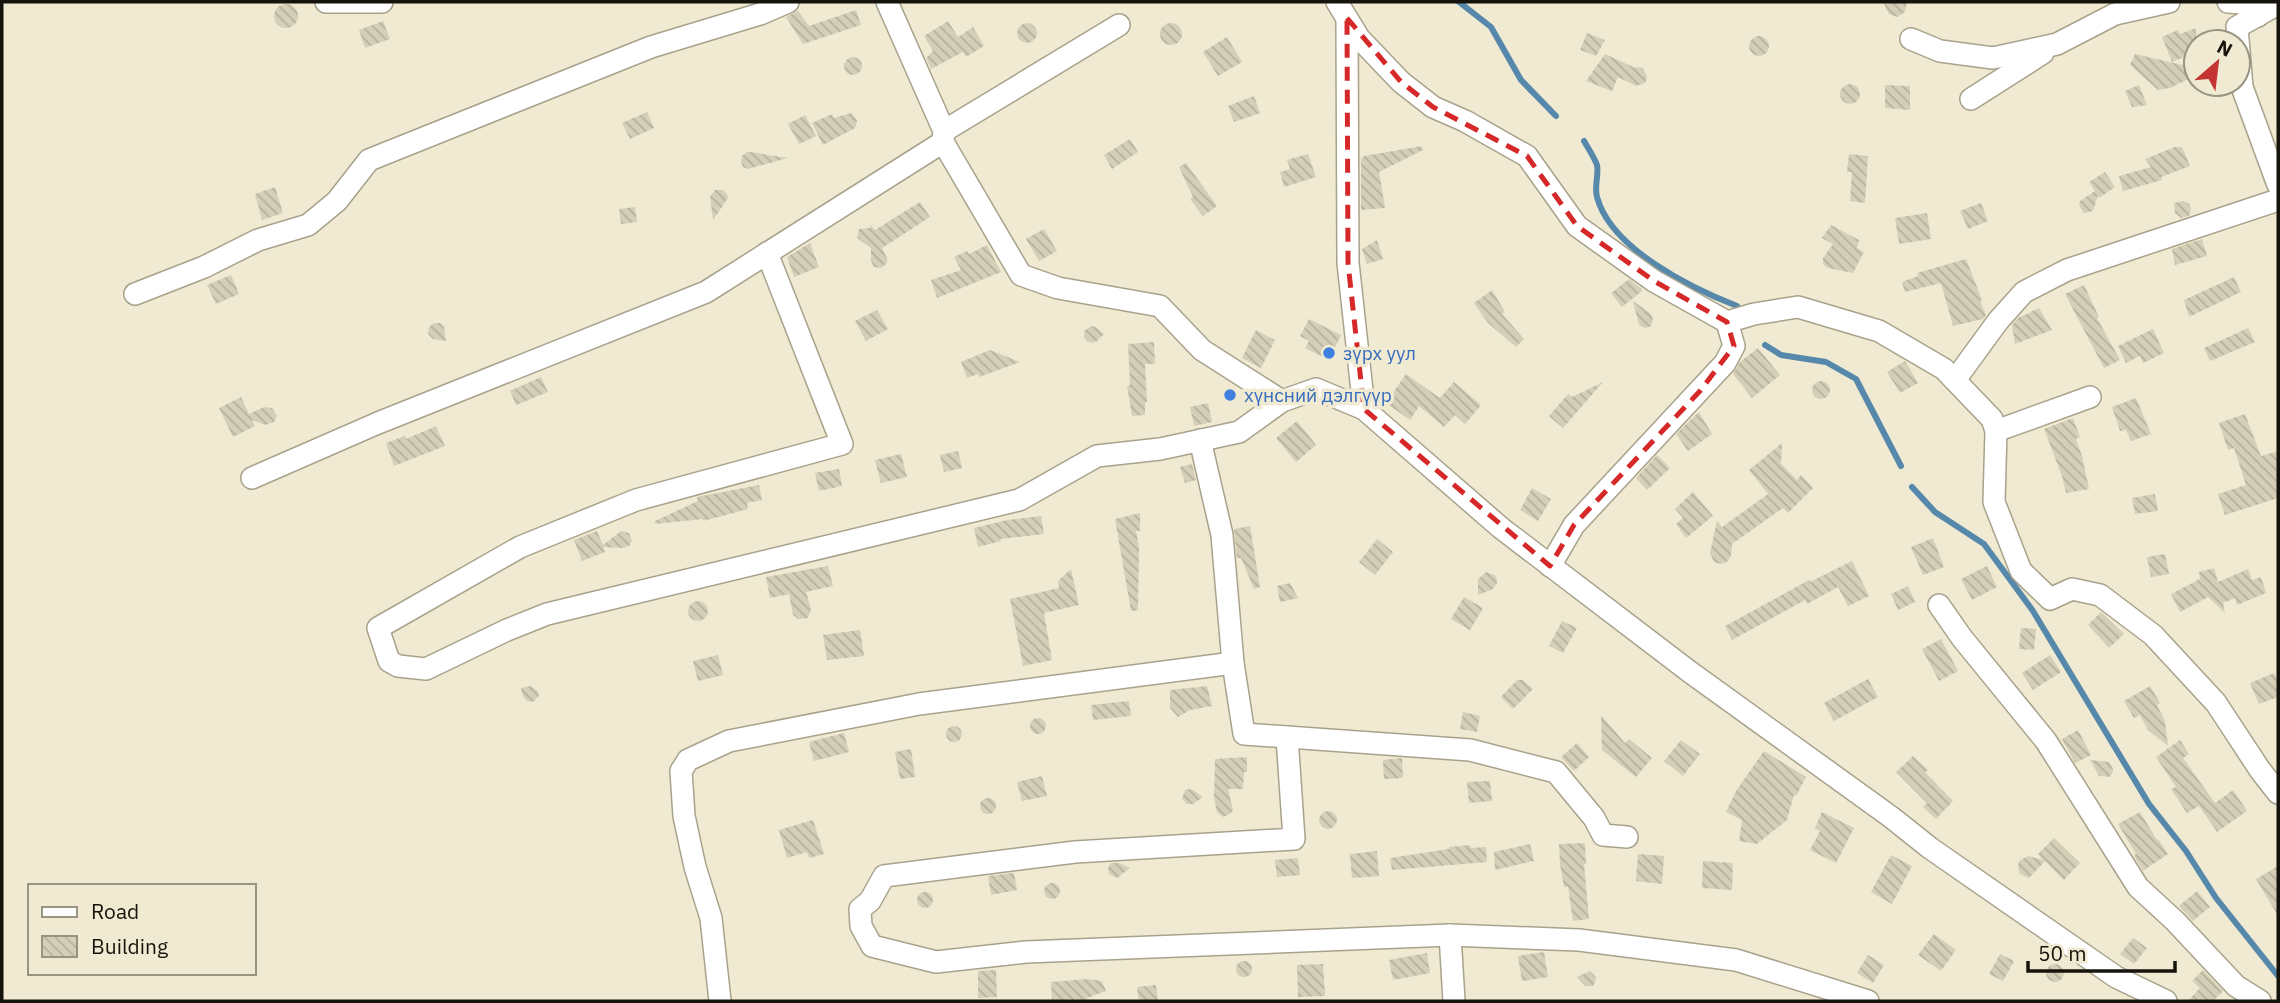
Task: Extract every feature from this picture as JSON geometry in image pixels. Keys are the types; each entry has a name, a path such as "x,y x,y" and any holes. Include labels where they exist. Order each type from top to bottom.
{"street":[{"path":"326,2 382,2"},
{"path":"135,294 204,267 258,240 308,225 337,201 369,160 651,47 756,8 789,2"},
{"path":"887,2 943,136 1021,275 1058,288 1160,306 1202,350 1282,401"},
{"path":"1970,99 2057,44 2115,14 2169,2"},
{"path":"2229,2 2242,4 2258,16"},
{"path":"2278,4 2237,27 2242,87 2278,185"},
{"path":"1342,10 1359,38 1401,82 1433,107 1465,121 1527,156 1577,226 1654,281 1727,322 1734,346 1725,363 1574,525 1550,566"},
{"path":"1342,10 1348,263 1364,409"},
{"path":"252,478 706,292 943,136 1119,25"},
{"path":"1911,39 1940,51 1993,58 2057,44"},
{"path":"1955,380 1998,321 2024,292 2067,270 2278,200"},
{"path":"767,253 842,444 636,500 520,547 378,628 389,661 398,666 426,668 547,614 1019,500 1097,456 1160,449 1239,432 1282,401 1316,389 1364,409 1501,528 1689,672 1930,848 2116,976 2166,1001"},
{"path":"1727,322 1754,313 1798,307 1879,331 1944,369 1992,419 1997,431 1994,502 2021,571 2050,598 2072,589 2100,595 2153,635 2216,703 2278,793"},
{"path":"1997,431 2090,397"},
{"path":"1200,440 1222,535 1233,663 1244,734 1470,750 1556,772 1594,818 1603,835 1627,837"},
{"path":"1939,605 1962,638 2046,741 2138,887 2175,921 2236,986 2260,1001"},
{"path":"720,1001 711,918 695,867 684,816 681,771 688,760 729,741 919,704 1233,663"},
{"path":"1287,737 1294,838 1075,852 884,876 870,901 860,909 861,926 872,947 936,962 1026,952 1450,935 1579,940 1736,960 1868,1001"},
{"path":"1450,935 1454,1001"}],"highlighted area":[{"path":"1347,18 1401,82 1433,107 1527,156 1577,226 1654,281 1727,322 1734,346 1700,391 1574,525 1550,566 1364,409 1348,263"}],"building":[{"path":"1883,2 1907,2 1905,12 1897,17 1889,14"},
{"path":"286,4 295,7 298,16 295,25 286,28 277,25 274,16 277,7"},
{"path":"856,10 861,25 803,44 786,17 798,11 809,26"},
{"path":"383,21 390,39 365,48 359,30"},
{"path":"948,21 958,37 973,27 984,46 966,57 963,52 931,69 926,58 933,51 924,36"},
{"path":"1027,23 1034,26 1037,33 1034,40 1027,43 1020,40 1017,33 1020,26"},
{"path":"1171,23 1179,26 1182,34 1179,42 1171,45 1163,42 1160,34 1163,26"},
{"path":"2178,30 2182,33 2182,58 2172,62 2162,37"},
{"path":"1587,33 1605,40 1596,56 1580,50"},
{"path":"1759,36 1766,39 1769,46 1766,53 1759,56 1752,53 1749,46 1752,39"},
{"path":"1227,37 1242,62 1218,76 1203,52"},
{"path":"1605,54 1633,67 1643,68 1647,77 1645,83 1636,86 1618,77 1612,91 1586,81"},
{"path":"2135,54 2182,65 2182,82 2158,90 2130,65"},
{"path":"849,57 857,57 862,66 860,73 849,75 844,70 844,62"},
{"path":"1846,84 1854,84 1860,94 1854,104 1846,104 1840,98 1840,90"},
{"path":"1885,85 1910,86 1910,110 1885,108"},
{"path":"2139,85 2147,105 2132,107 2125,91"},
{"path":"1254,96 1260,113 1234,122 1228,106"},
{"path":"647,112 654,128 630,139 622,123"},
{"path":"851,113 857,120 855,128 823,145 812,123 832,114 834,118"},
{"path":"805,115 816,136 799,144 788,124"},
{"path":"1130,139 1138,152 1112,169 1104,155"},
{"path":"1422,146 1423,150 1379,172 1385,208 1361,210 1361,159 1364,156"},
{"path":"2175,147 2182,147 2190,166 2161,177 2162,180 2123,191 2119,176 2151,167 2145,159"},
{"path":"747,152 788,158 748,169 743,167 741,162 742,156"},
{"path":"1308,154 1316,177 1284,187 1280,172 1290,169 1287,160"},
{"path":"1849,154 1868,156 1865,203 1850,201 1852,172 1847,172"},
{"path":"1186,163 1217,206 1203,216 1190,199 1193,197 1179,167"},
{"path":"2105,172 2115,187 2099,198 2098,195 2093,211 2084,213 2079,206 2080,201 2095,191 2089,182"},
{"path":"275,187 283,213 262,220 255,194"},
{"path":"715,190 723,190 728,198 713,220 710,197"},
{"path":"2183,201 2189,204 2191,210 2189,216 2181,218 2175,213 2174,203"},
{"path":"920,202 930,217 882,248 887,263 881,268 874,267 871,248 857,238 859,229 870,228 870,225 875,230"},
{"path":"1981,203 1988,221 1968,229 1960,211"},
{"path":"635,207 637,222 621,224 619,209"},
{"path":"1927,213 1931,239 1899,244 1895,218"},
{"path":"1831,225 1859,240 1857,248 1864,252 1853,273 1828,268 1823,264 1823,258 1833,244 1822,238"},
{"path":"1044,229 1057,251 1039,261 1026,239"},
{"path":"2202,239 2207,256 2175,265 2172,249"},
{"path":"1377,240 1383,259 1367,264 1362,249"},
{"path":"810,243 819,267 794,277 787,257"},
{"path":"987,245 1001,272 937,298 931,280 961,270 954,257 967,251 969,254"},
{"path":"1966,259 1982,300 1980,301 1986,315 1983,319 1953,326 1941,283 1905,292 1902,282 1918,276 1917,273"},
{"path":"231,275 239,294 216,304 207,285"},
{"path":"2234,277 2241,292 2189,317 2184,300"},
{"path":"1629,279 1642,291 1622,307 1611,293"},
{"path":"2084,285 2099,317 2097,318 2120,360 2104,368 2065,294"},
{"path":"1492,290 1505,312 1502,314 1524,339 1516,347 1488,323 1474,303"},
{"path":"1633,301 1651,314 1651,326 1645,328 1639,325"},
{"path":"2039,308 2052,330 2015,344 2012,325 2018,318"},
{"path":"877,310 888,329 866,341 855,321"},
{"path":"1309,319 1341,335 1329,360 1305,348 1309,341 1300,336"},
{"path":"440,323 444,327 446,341 433,339 428,334 429,327"},
{"path":"1091,326 1104,334 1092,343 1084,337 1084,331"},
{"path":"2248,328 2255,342 2210,361 2204,348"},
{"path":"2153,329 2164,353 2143,363 2140,356 2126,363 2118,346"},
{"path":"1256,330 1275,340 1261,368 1242,358"},
{"path":"1154,342 1155,364 1145,364 1145,415 1132,416 1127,386 1130,385 1128,344"},
{"path":"1758,348 1780,375 1752,398 1733,374 1740,362"},
{"path":"990,350 1020,362 979,377 978,374 967,378 961,362"},
{"path":"1905,361 1918,383 1900,393 1887,372"},
{"path":"1406,374 1440,398 1454,382 1481,405 1465,424 1455,415 1444,427 1419,406 1410,420 1386,403"},
{"path":"541,377 548,392 516,405 510,391"},
{"path":"1817,381 1825,381 1830,390 1828,397 1817,399 1812,394 1812,386"},
{"path":"1603,382 1563,428 1549,416 1568,394 1572,397"},
{"path":"241,397 249,414 264,407 272,408 277,416 274,422 265,425 252,420 255,426 233,437 219,408"},
{"path":"2136,398 2151,434 2131,441 2126,430 2120,431 2112,407"},
{"path":"1208,403 1212,422 1194,426 1190,407"},
{"path":"1699,412 1712,434 1688,451 1676,434"},
{"path":"2245,414 2261,456 2278,451 2278,498 2225,515 2218,494 2246,485 2234,448 2228,450 2219,423"},
{"path":"2073,418 2080,437 2076,439 2089,489 2066,493 2044,429"},
{"path":"1297,421 1316,445 1296,462 1276,438"},
{"path":"436,426 445,446 394,466 386,443 405,436 406,439"},
{"path":"1782,443 1781,464 1797,480 1801,475 1813,488 1788,513 1783,508 1732,544 1731,556 1727,562 1714,562 1710,553 1717,521 1722,527 1768,494 1749,470"},
{"path":"958,451 962,468 944,472 940,455"},
{"path":"901,454 907,477 881,483 875,460"},
{"path":"1657,455 1670,468 1647,490 1636,478"},
{"path":"1192,464 1196,480 1185,483 1180,467"},
{"path":"839,469 842,486 819,491 815,473"},
{"path":"759,485 762,500 747,503 748,509 703,521 655,524 655,521 698,501 697,497"},
{"path":"1532,488 1551,499 1538,521 1520,510"},
{"path":"1693,492 1713,516 1686,538 1676,524 1683,518 1675,509"},
{"path":"2155,494 2158,511 2135,514 2132,498"},
{"path":"1140,513 1140,531 1136,531 1139,547 1138,610 1131,611 1115,519"},
{"path":"1041,516 1044,534 1000,539 1001,541 978,547 974,528"},
{"path":"1250,526 1260,587 1254,589 1241,558 1237,558 1234,529"},
{"path":"597,531 603,545 621,531 629,533 632,541 629,546 623,548 603,547 605,552 582,561 574,540"},
{"path":"1933,538 1944,567 1923,575 1911,547"},
{"path":"1377,539 1393,552 1375,575 1359,562"},
{"path":"2165,554 2169,574 2151,577 2147,557"},
{"path":"1852,561 1869,596 1848,606 1838,587 1807,604 1805,600 1732,640 1725,626 1809,580 1810,582"},
{"path":"828,566 833,586 806,592 811,609 808,618 798,619 793,615 789,594 770,598 766,577"},
{"path":"1987,566 1997,587 1972,600 1961,579"},
{"path":"2214,568 2218,582 2248,569 2252,580 2261,577 2266,593 2237,605 2235,598 2223,603 2225,613 2208,597 2180,612 2171,594 2200,579 2199,572"},
{"path":"1071,569 1079,605 1044,613 1052,660 1023,666 1010,599 1059,588 1058,581"},
{"path":"1486,572 1496,576 1497,583 1493,589 1478,595 1478,579"},
{"path":"1290,583 1298,598 1280,602 1277,586"},
{"path":"1908,586 1915,602 1898,610 1891,594"},
{"path":"1464,597 1483,608 1470,630 1451,619"},
{"path":"698,601 705,604 708,611 705,618 698,621 691,618 688,611 691,604"},
{"path":"2101,612 2124,634 2109,648 2088,625"},
{"path":"1562,621 1577,628 1563,653 1549,646"},
{"path":"2021,628 2036,629 2034,650 2019,649"},
{"path":"860,630 864,656 827,660 823,635"},
{"path":"1941,639 1958,671 1939,681 1922,649"},
{"path":"718,655 723,675 698,681 693,661"},
{"path":"2050,655 2061,672 2033,690 2022,673"},
{"path":"2274,673 2278,681 2278,697 2259,704 2250,683"},
{"path":"1868,679 1878,697 1834,721 1824,703"},
{"path":"1517,680 1523,680 1533,689 1513,709 1501,697"},
{"path":"530,686 538,691 539,696 533,702 527,701 521,688"},
{"path":"1207,686 1212,706 1190,710 1178,717 1170,708 1170,690"},
{"path":"2150,686 2160,703 2157,705 2165,721 2168,746 2148,730 2140,715 2134,718 2124,701"},
{"path":"1129,701 1131,716 1093,720 1091,705"},
{"path":"1463,712 1480,716 1477,732 1460,729"},
{"path":"1601,715 1625,743 1629,739 1652,758 1636,777 1602,750"},
{"path":"1038,718 1046,726 1038,734 1030,726"},
{"path":"954,726 962,734 954,742 946,734"},
{"path":"2078,730 2091,755 2075,763 2062,739"},
{"path":"844,733 849,752 814,761 809,742"},
{"path":"1681,740 1700,754 1683,776 1664,761"},
{"path":"2180,740 2189,754 2183,758 2215,803 2233,790 2247,811 2217,832 2199,806 2187,813 2171,789 2176,787 2156,757"},
{"path":"1577,743 1589,757 1574,771 1561,757"},
{"path":"911,749 915,777 900,779 895,752"},
{"path":"1764,751 1806,777 1796,796 1794,795 1787,820 1757,844 1739,841 1742,820 1726,812 1736,791"},
{"path":"1913,756 1953,801 1936,819 1923,807 1927,803 1896,772"},
{"path":"1247,757 1243,789 1228,789 1233,810 1223,817 1217,812 1214,798 1215,759"},
{"path":"1402,758 1403,778 1384,779 1383,760"},
{"path":"2090,760 2109,762 2113,769 2112,774 2109,777 2099,776"},
{"path":"1042,776 1047,796 1022,801 1017,782"},
{"path":"1490,781 1492,801 1469,803 1467,782"},
{"path":"1190,789 1203,797 1193,804 1187,804 1182,799 1185,790"},
{"path":"988,798 996,806 988,814 980,806"},
{"path":"1328,811 1334,814 1337,820 1334,826 1328,829 1322,826 1319,820 1322,814"},
{"path":"1822,812 1854,828 1836,863 1810,850 1820,831 1815,828"},
{"path":"2140,812 2168,854 2143,871 2118,824"},
{"path":"813,820 824,854 809,858 807,852 787,858 779,830"},
{"path":"2054,838 2080,863 2064,880 2045,861 2029,878 2020,874 2019,861 2028,856 2043,860 2038,854"},
{"path":"1585,843 1584,864 1589,919 1573,921 1568,887 1564,887 1559,844"},
{"path":"1530,844 1534,861 1495,870 1494,852"},
{"path":"1470,845 1471,848 1486,847 1487,862 1392,870 1390,858"},
{"path":"1377,851 1379,876 1352,878 1350,854"},
{"path":"1638,854 1664,856 1662,884 1636,881"},
{"path":"1891,855 1912,866 1892,904 1871,892"},
{"path":"1298,858 1300,875 1277,877 1275,860"},
{"path":"1703,861 1733,863 1732,890 1702,888"},
{"path":"1111,863 1130,868 1117,878 1109,874"},
{"path":"2278,866 2278,916 2256,879"},
{"path":"1014,873 1017,890 991,895 988,876"},
{"path":"1052,883 1060,891 1052,899 1044,891"},
{"path":"2197,891 2210,907 2193,921 2179,906"},
{"path":"925,892 931,894 931,906 925,908 919,906 917,900 919,894"},
{"path":"1934,934 1956,950 1941,971 1918,955"},
{"path":"2133,938 2147,948 2134,964 2120,954"},
{"path":"1544,952 1548,977 1522,981 1518,956"},
{"path":"1427,953 1430,973 1393,980 1389,960"},
{"path":"2000,954 2014,961 2003,981 1989,974"},
{"path":"1868,955 1884,965 1873,983 1857,973"},
{"path":"1244,961 1252,969 1244,977 1236,969"},
{"path":"1323,964 1325,996 1298,997 1297,965"},
{"path":"2055,964 2061,967 2064,973 2061,979 2055,982 2049,979 2046,973 2049,967"},
{"path":"996,970 997,997 978,998 978,971"},
{"path":"2203,970 2223,991 2213,1001 2188,1001 2200,988 2192,981"},
{"path":"1590,971 1596,977 1595,982 1593,986 1585,986 1577,977"},
{"path":"1088,979 1102,981 1106,991 1087,998 1088,1001 1052,1001 1051,982"},
{"path":"1156,985 1158,1001 1139,1001 1137,987"}],"waterway":[{"path":"1459,2 1491,27 1521,80 1556,116"},
{"path":"1584,141 1597,165 1597,197 1605,216 1618,233 1635,250 1676,277 1737,306"},
{"path":"1765,345 1781,355 1826,362 1856,379 1901,466"},
{"path":"1912,487 1935,512 1984,544 2033,611 2149,804 2186,851 2216,898 2278,976"}],"place":[{"name":"зүрх уул","path":"1329,353"},
{"name":"хүнсний дэлгүүр","path":"1230,395"}]}
